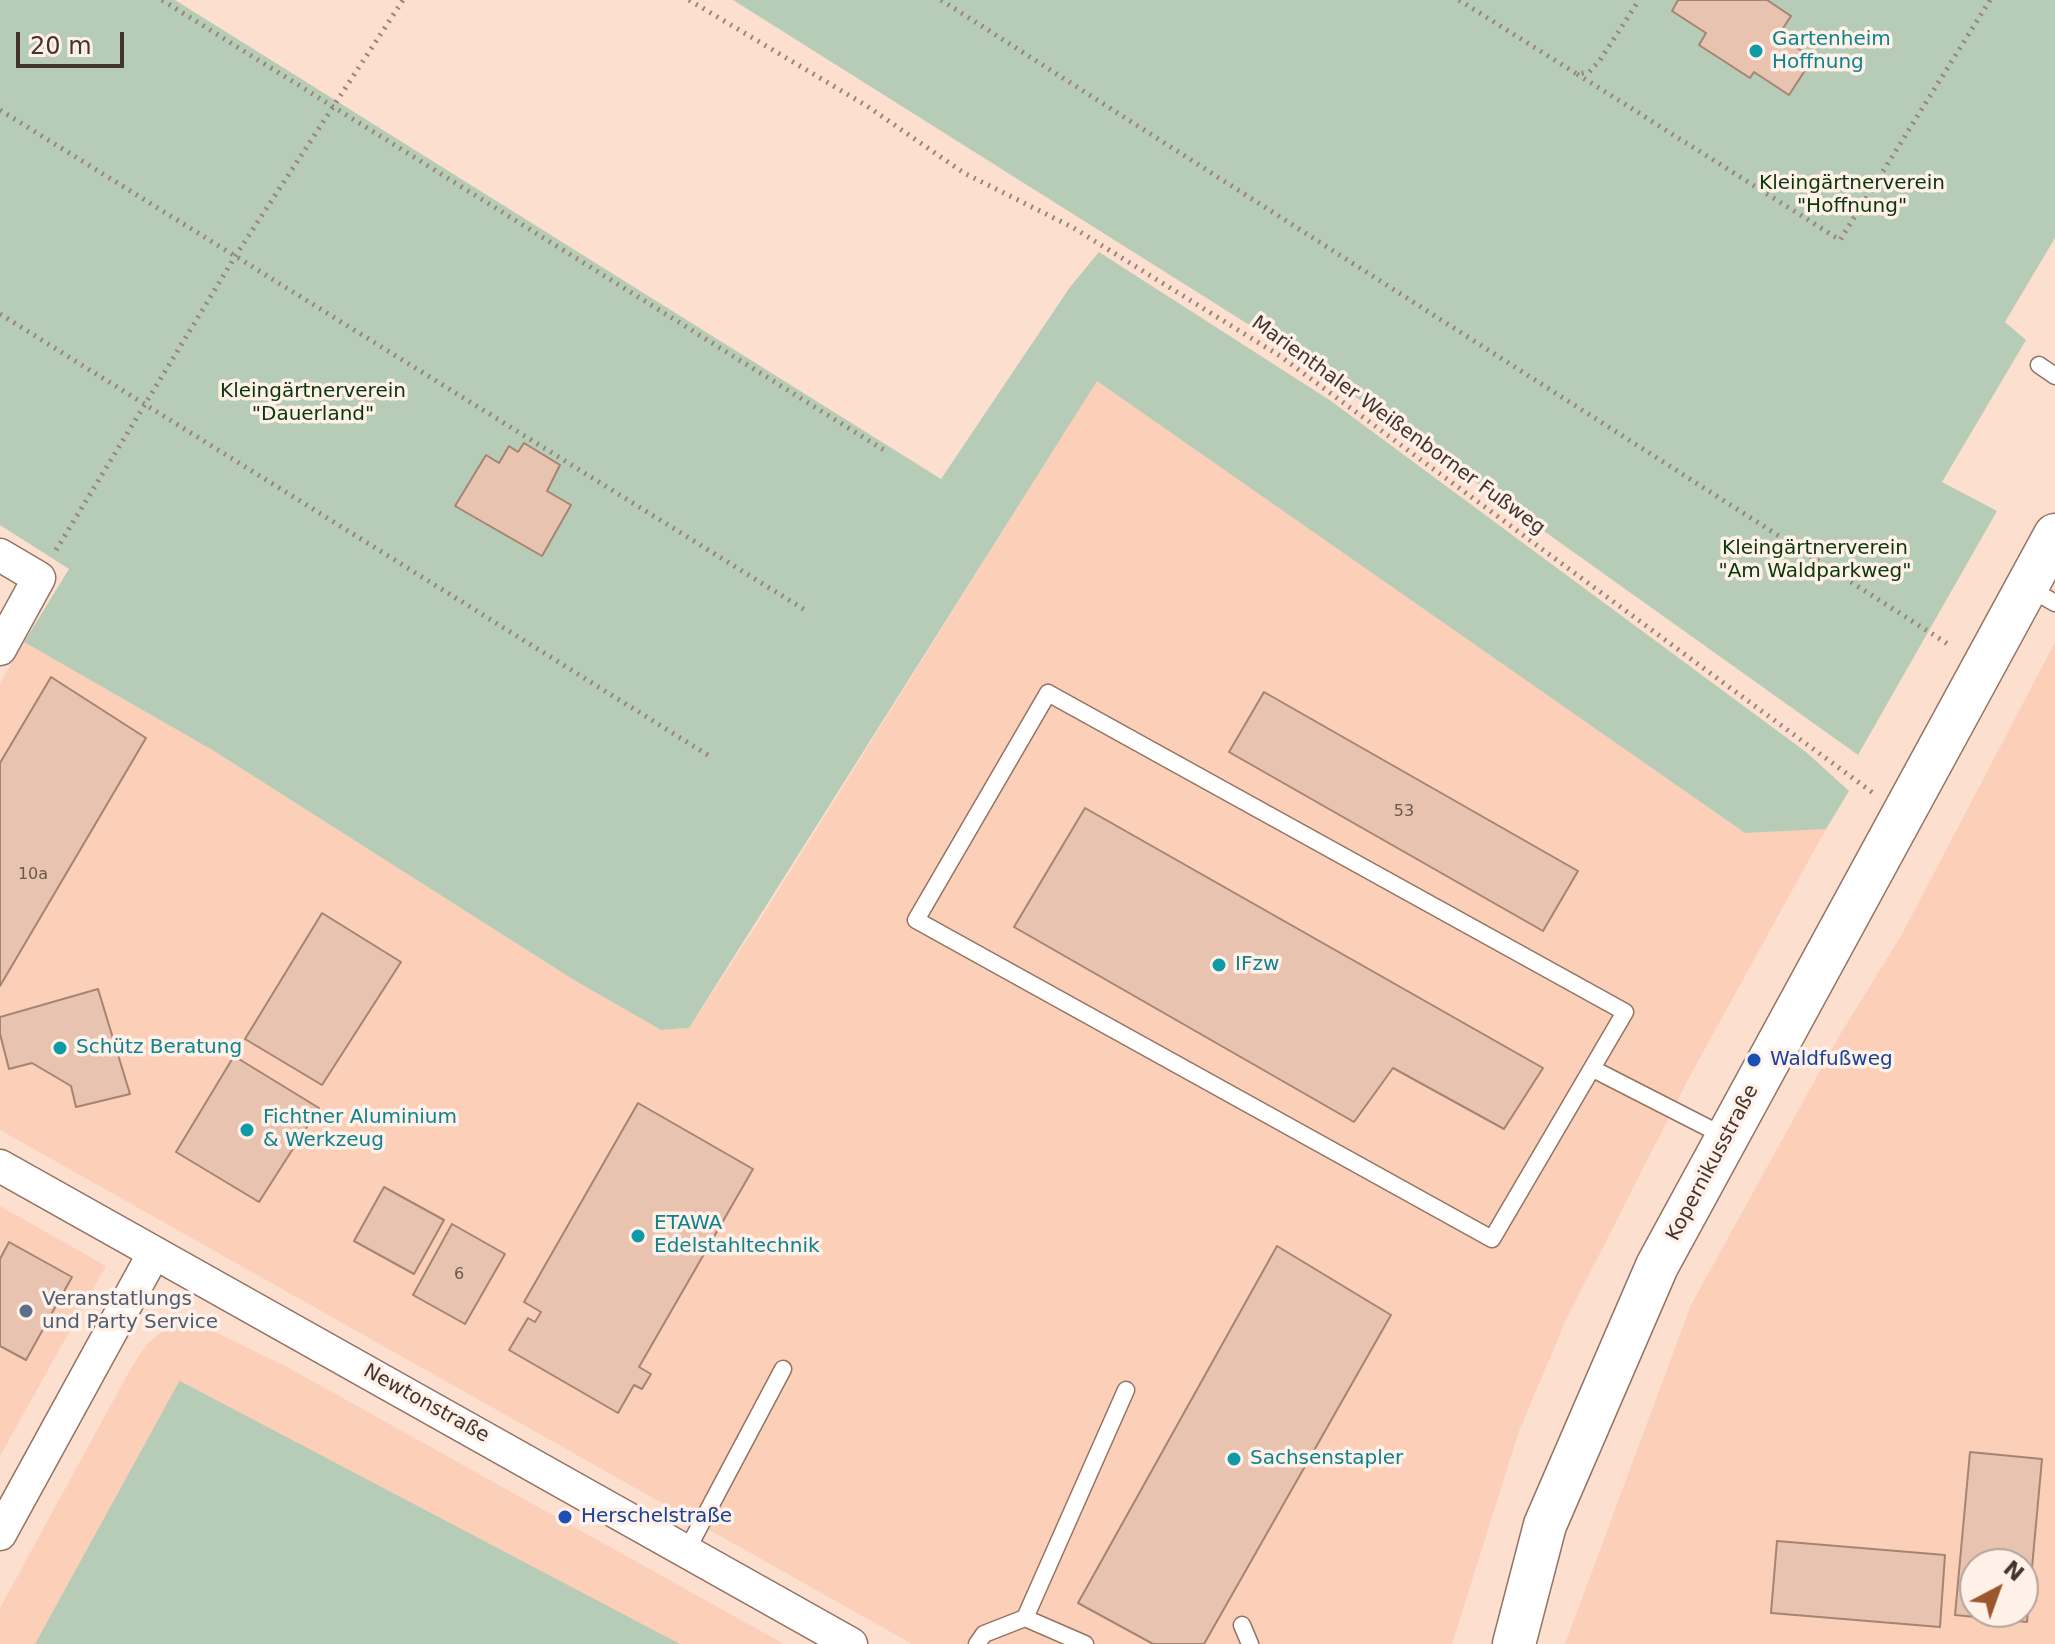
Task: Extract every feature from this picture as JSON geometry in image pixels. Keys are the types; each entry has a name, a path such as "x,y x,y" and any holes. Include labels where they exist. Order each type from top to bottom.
{"street":[{"name":"Kopernikusstraße","path":"1514,1644 1545,1525 1657,1266 1983,666 2041,595 2055,535"},
{"path":"0,555 39,578 0,649"},
{"name":"Newtonstraße","path":"0,1166 851,1644"},
{"path":"0,1534 154,1253"}],"lane":[{"path":"2039,365 2055,376"},
{"path":"1048,693 1625,1012 1593,1069 1492,1239 916,920 1048,693"},
{"path":"1593,1069 1728,1137"},
{"path":"687,1550 783,1369"},
{"path":"1025,1618 1126,1390"},
{"path":"977,1644 984,1634 1025,1618 1085,1644"},
{"path":"1242,1625 1250,1644"}],"path":[{"path":"162,0 887,452"},
{"path":"39,578 236,255 403,0"},
{"name":"Marienthaler Weißenborner Fußweg","path":"689,0 867,106 964,173 1072,227 1280,356 1902,814"},
{"path":"941,0 1983,666"},
{"path":"1459,0 1840,240 1990,0"},
{"path":"1577,74 1589,72 1600,60 1639,0"},
{"path":"0,110 805,610"},
{"path":"0,314 711,757"}],"shaded area":[{"path":"1097,380 1745,833 1826,829 1691,1074 1566,1320 1519,1431 1452,1644 912,1644 0,1130 0,683 24,642 214,751 574,980 661,1030 689,1028"},
{"path":"2055,642 2055,1644 1565,1644 1691,1305 1842,1031 1901,936"},
{"path":"0,1206 106,1266 0,1456"},
{"path":"181,1324 207,1328 289,1368 784,1644 0,1644 0,1608 131,1368 147,1344 164,1330"}],"green space":[{"name":"Kleingärtnerverein \"Dauerland\"","path":"0,0 175,0 941,479 1070,287 1099,252 1331,401 1806,752 1849,791 1826,829 1745,833 1097,381 689,1028 661,1030 574,980 214,751 24,642 69,569 0,525"},
{"path":"733,0 2055,0 2055,238 2005,322 2026,340 1942,482 1997,511 1858,755 1297,355"},
{"path":"180,1381 680,1644 35,1644"}],"building":[{"name":"Gartenheim Hoffnung","path":"1678,0 1767,0 1791,16 1778,36 1813,58 1789,95 1754,72 1750,78 1699,45 1706,33 1672,11"},
{"path":"524,443 560,465 547,491 571,505 542,556 455,506 486,455 499,463 509,446 518,452"},
{"path":"51,677 146,738 0,986 0,763"},
{"path":"1264,692 1578,871 1543,931 1229,752"},
{"name":"IFzw","path":"1085,808 1543,1068 1504,1129 1393,1068 1354,1122 1014,927"},
{"path":"322,913 401,962 322,1085 245,1039"},
{"name":"Schütz Beratung","path":"98,989 130,1094 76,1107 71,1086 32,1063 9,1069 0,1034 0,1017"},
{"name":"Fichtner Aluminium & Werkzeug","path":"234,1056 319,1108 259,1202 176,1152"},
{"name":"ETAWA Edelstahltechnik","path":"638,1103 753,1169 639,1367 651,1374 642,1389 634,1385 618,1413 509,1350 528,1318 535,1322 541,1312 524,1302"},
{"path":"384,1187 444,1220 414,1274 354,1241"},
{"path":"452,1224 505,1254 465,1324 413,1295"},
{"name":"Veranstatlungs und Party Service","path":"9,1242 72,1277 26,1360 0,1346 0,1259"},
{"name":"Sachsenstapler","path":"1277,1246 1391,1315 1204,1644 1153,1644 1078,1603"},
{"path":"1970,1452 2042,1459 2034,1548 1961,1548"},
{"path":"1777,1541 1945,1555 1940,1627 1771,1613"},
{"path":"1959,1572 1959,1615 1955,1615"}],"place":[{"name":"Gartenheim Hoffnung","path":"1756,51"},
{"name":"IFzw","path":"1219,965"},
{"name":"Schütz Beratung","path":"60,1048"},
{"name":"Waldfußweg","path":"1754,1060"},
{"name":"Fichtner Aluminium & Werkzeug","path":"247,1130"},
{"name":"ETAWA Edelstahltechnik","path":"638,1236"},
{"name":"Veranstatlungs und Party Service","path":"26,1311"},
{"name":"Sachsenstapler","path":"1234,1459"},
{"name":"Herschelstraße","path":"565,1517"}],"park label":[{"name":"Kleingärtnerverein \"Hoffnung\"","path":"1852,196"},
{"name":"Kleingärtnerverein \"Am Waldparkweg\"","path":"1815,560"}]}
